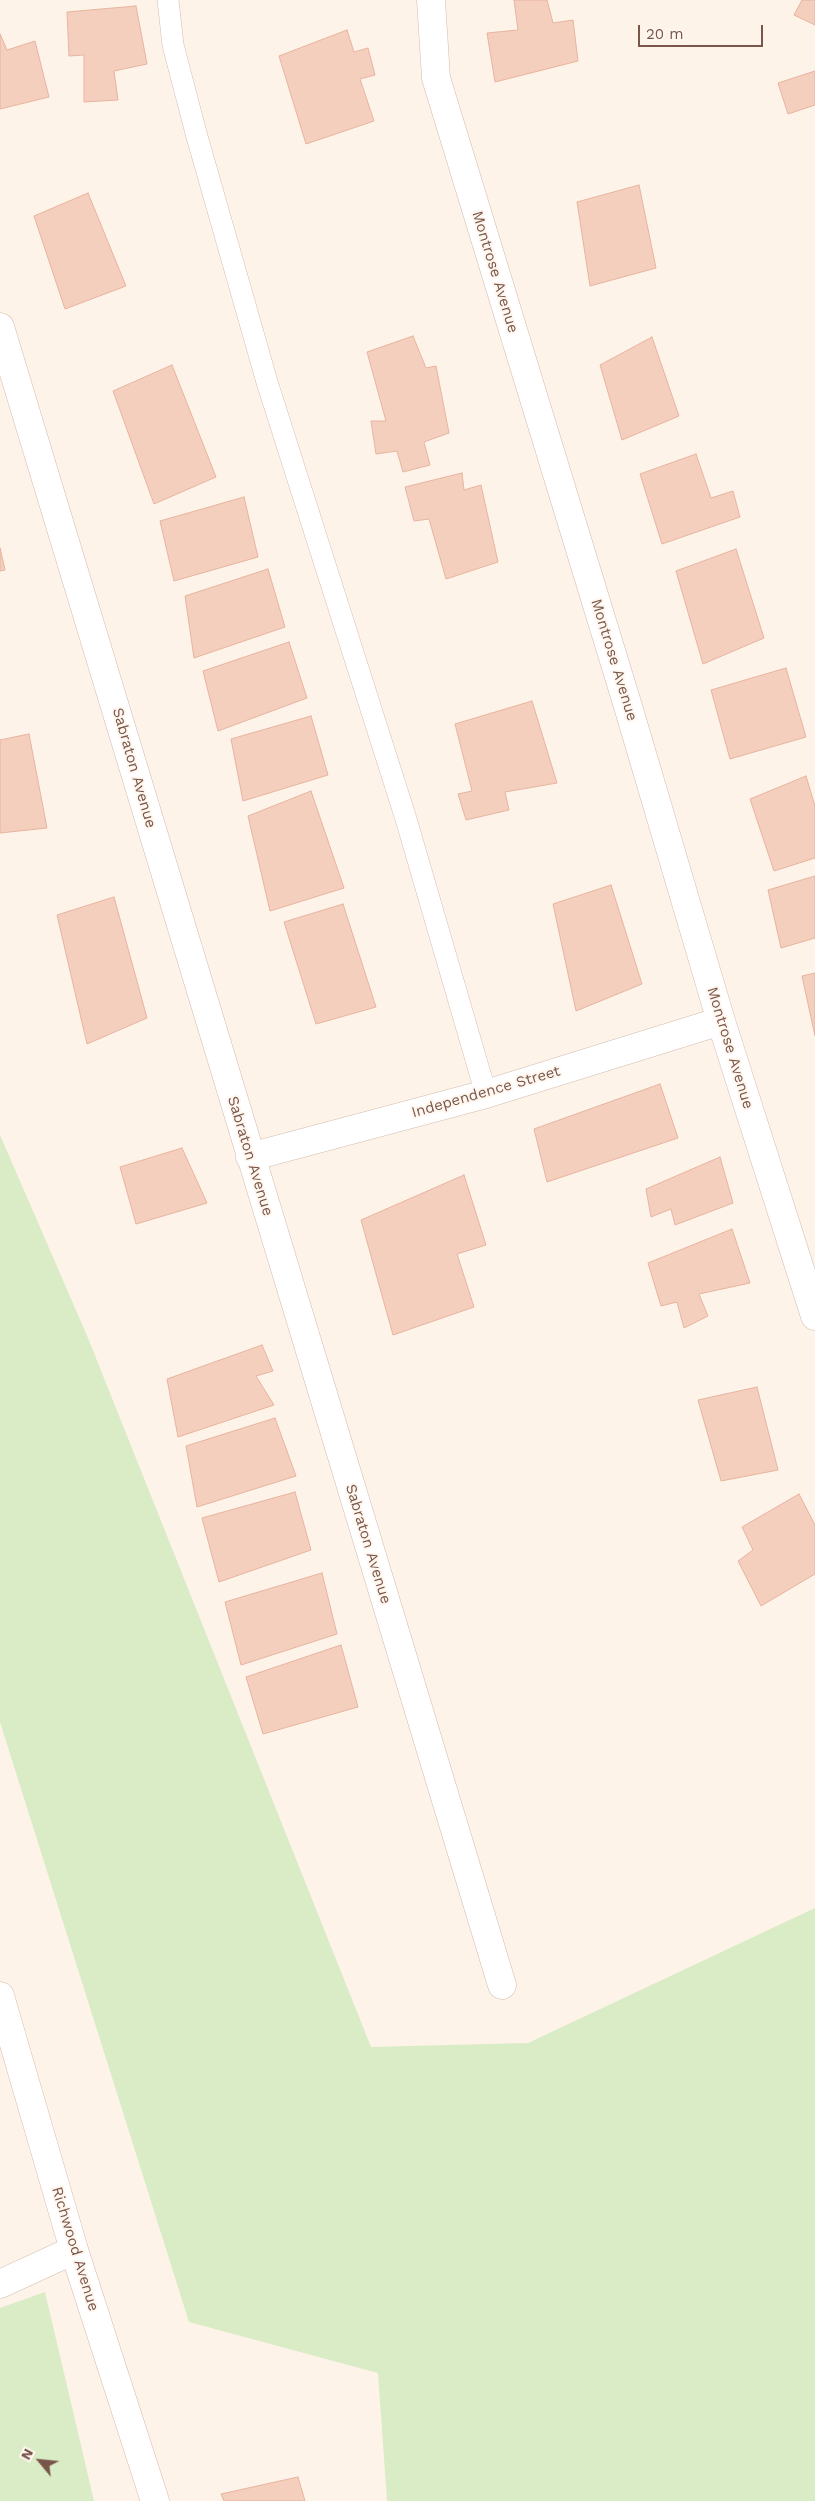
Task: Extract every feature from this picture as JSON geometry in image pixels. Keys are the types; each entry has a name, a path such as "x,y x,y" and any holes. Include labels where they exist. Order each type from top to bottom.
{"street":[{"name":"Montrose Avenue","path":"432,0 436,78 627,703 721,1021 815,1316"},
{"name":"Sabraton Avenue","path":"0,327 52,493 250,1157 502,1985"},
{"name":"Independence Street","path":"250,1157 486,1094 721,1021"},
{"name":"Richwood Avenue","path":"0,1996 74,2250 155,2501"},
{"path":"0,2284 74,2250"}],"lane":[{"path":"168,0 173,45 267,382 406,819 486,1094"}],"green space":[{"path":"0,1135 88,1338 371,2047 528,2043 815,1908 815,2501 387,2501 378,2373 189,2322 0,1722"},
{"path":"45,2292 94,2501 0,2501 0,2308"}],"building":[{"path":"514,0 547,0 553,23 573,20 578,61 495,82 487,33 518,30"},
{"path":"802,0 815,0 815,25 794,15"},
{"path":"136,6 147,64 114,71 118,100 84,102 84,55 69,56 67,12"},
{"path":"347,30 354,52 368,48 375,75 360,79 374,121 306,144 279,56"},
{"path":"0,34 7,50 35,41 49,97 0,109"},
{"path":"815,71 815,105 788,114 778,83"},
{"path":"639,185 656,268 590,286 577,202"},
{"path":"88,193 126,286 65,309 34,216"},
{"path":"413,336 426,368 436,366 449,433 424,442 430,465 403,472 397,451 376,454 371,421 386,421 367,352"},
{"path":"652,337 679,416 622,440 600,365"},
{"path":"172,365 216,477 154,504 113,391"},
{"path":"696,454 711,498 733,491 740,517 662,544 640,474"},
{"path":"462,473 464,490 481,485 498,562 446,579 429,519 414,521 405,487"},
{"path":"244,497 258,557 174,581 160,521"},
{"path":"0,548 5,570 0,571"},
{"path":"736,549 764,638 703,664 676,571"},
{"path":"268,569 285,627 194,658 185,596"},
{"path":"289,642 307,698 218,731 203,671"},
{"path":"786,668 806,737 730,759 711,690"},
{"path":"532,701 557,783 505,792 509,810 466,820 458,794 472,791 455,724"},
{"path":"311,716 328,775 243,801 231,739"},
{"path":"29,734 47,828 0,833 0,740"},
{"path":"806,776 815,806 815,858 774,871 750,799"},
{"path":"311,791 344,888 270,911 248,816"},
{"path":"815,876 815,938 781,948 768,890"},
{"path":"611,885 642,984 576,1011 553,904"},
{"path":"114,897 147,1018 87,1044 57,915"},
{"path":"343,904 376,1007 316,1024 284,922"},
{"path":"815,973 815,1036 802,976"},
{"path":"660,1084 678,1138 547,1182 534,1129"},
{"path":"182,1148 207,1203 136,1224 120,1167"},
{"path":"720,1157 733,1203 675,1225 671,1209 651,1217 646,1189"},
{"path":"464,1175 486,1245 457,1254 474,1307 393,1335 361,1220"},
{"path":"732,1229 750,1283 699,1294 708,1316 684,1328 677,1302 661,1306 648,1263"},
{"path":"262,1345 273,1371 256,1376 274,1405 178,1437 167,1379"},
{"path":"757,1387 778,1470 721,1481 698,1400"},
{"path":"275,1418 296,1476 197,1507 186,1446"},
{"path":"295,1492 311,1550 219,1582 202,1518"},
{"path":"799,1494 815,1525 815,1574 761,1606 738,1561 753,1550 742,1527"},
{"path":"322,1573 337,1634 241,1665 225,1602"},
{"path":"341,1645 358,1707 263,1734 246,1677"},
{"path":"298,2477 305,2501 224,2501 221,2494"}]}
